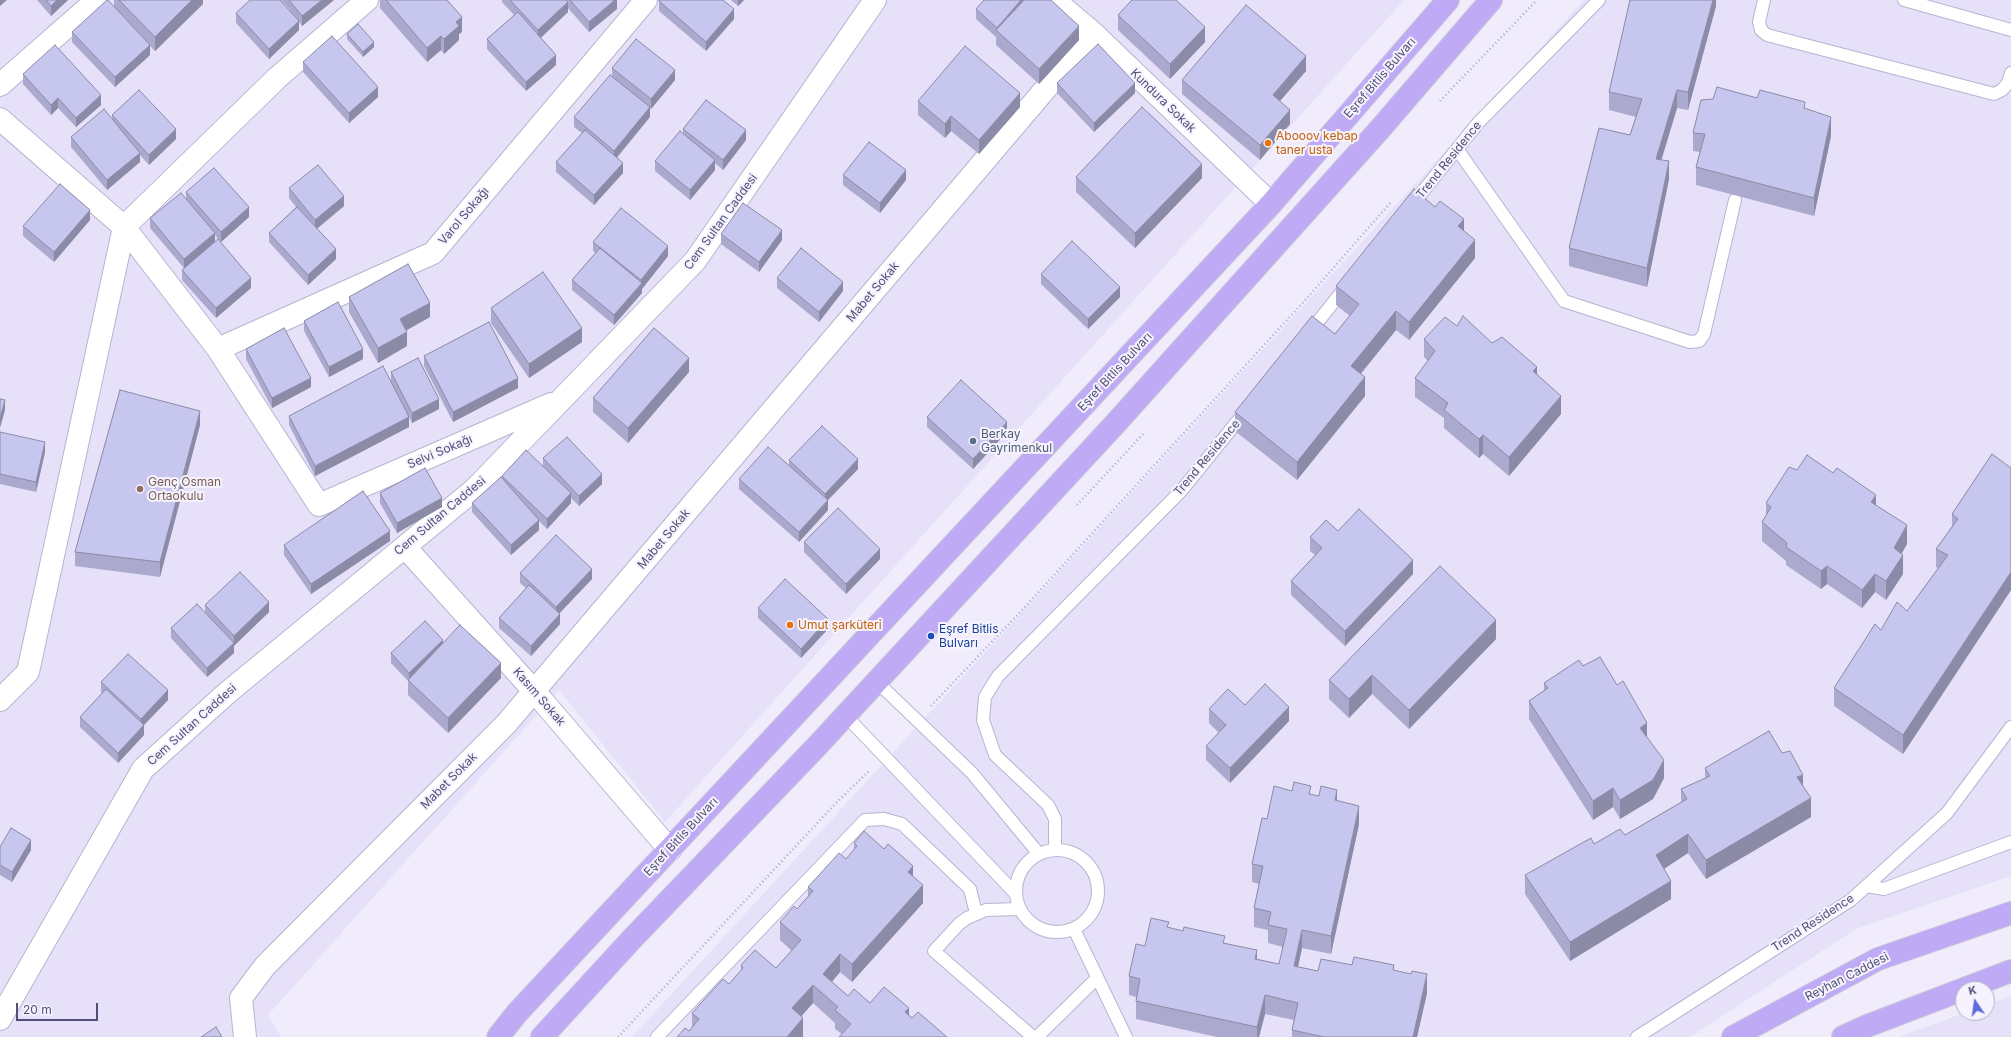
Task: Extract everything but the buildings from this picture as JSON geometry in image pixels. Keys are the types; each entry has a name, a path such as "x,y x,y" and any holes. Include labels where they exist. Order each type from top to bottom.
{"main road":[{"name":"Eşref Bitlis Bulvarı","path":"498,1037 517,1013 1271,204 1448,0"},
{"path":"542,1037 631,940 845,715 1115,424 1380,129 1491,0"},
{"name":"Reyhan Caddesi","path":"1733,1037 1878,959 2011,913"},
{"path":"1843,1037 1867,1026 2011,971"}],"street":[{"path":"0,84 97,0"},
{"path":"0,700 28,672 124,227 277,78 367,0"},
{"name":"Varol Sokağı","path":"218,349 433,252 646,0"},
{"name":"Cem Sultan Caddesi","path":"0,1019 143,769 227,693 476,489 695,261 875,0"},
{"name":"Kundura Sokak","path":"1054,0 1093,33 1271,204"},
{"name":"Mabet Sokak","path":"245,1037 241,998 265,966 506,724 1093,33"},
{"path":"0,119 124,227 218,349"},
{"name":"Selvi Sokağı","path":"218,349 319,505 561,400"},
{"name":"Kasım Sokak","path":"405,546 534,691 670,850"}],"lane":[{"name":"Trend Residence","path":"1402,218 1478,123 1599,0"},
{"path":"1764,0 1759,22 1761,30 1767,35 1994,94 2002,90 2008,83 2011,73"},
{"path":"1904,0 2011,30"},
{"path":"1457,149 1564,301 1690,342 1699,341 1704,334 1735,200"},
{"path":"1302,342 1352,280"},
{"name":"Trend Residence","path":"1055,850 1055,819 1048,805 995,755 983,720 985,697 998,676 1181,491 1251,404"},
{"path":"876,681 972,773 1039,854"},
{"path":"845,715 1015,893"},
{"name":"Trend Residence","path":"1636,1037 1851,900 1947,813 2011,727"},
{"path":"657,1037 865,820 884,819 902,824 970,889 976,913"},
{"path":"1867,886 1884,889 2011,842"},
{"path":"1055,850 1071,852 1085,861 1094,874 1098,889 1096,905 1087,919 1074,929 1058,933 1042,930 1028,922 1019,909 1015,893 1017,877 1026,863 1039,854 1055,850"},
{"path":"1019,909 986,910 976,913 959,924 934,951 1033,1037"},
{"path":"1074,929 1126,1037"},
{"path":"1037,1037 1097,978"}],"path":[{"path":"918,721 1297,308 1395,197"},
{"path":"618,1037 837,802 885,756"}],"shaded area":[{"path":"0,0 1404,0 665,822 559,690 268,1015 281,1037 0,1037"},
{"path":"1584,0 2011,0 2011,876 1856,929 1690,1037 632,1037"},
{"path":"2011,996 2011,1037 1898,1037 1955,1016 1955,1021 1995,1021 1995,1002"}],"place":[{"name":"Abooov kebap taner usta","path":"1268,143"},
{"name":"Berkay Gayrimenkul","path":"973,441"},
{"name":"Genç Osman Ortaokulu","path":"140,489"},
{"name":"Umut şarküteri","path":"790,625"},
{"name":"Eşref Bitlis Bulvarı","path":"931,636"}]}
